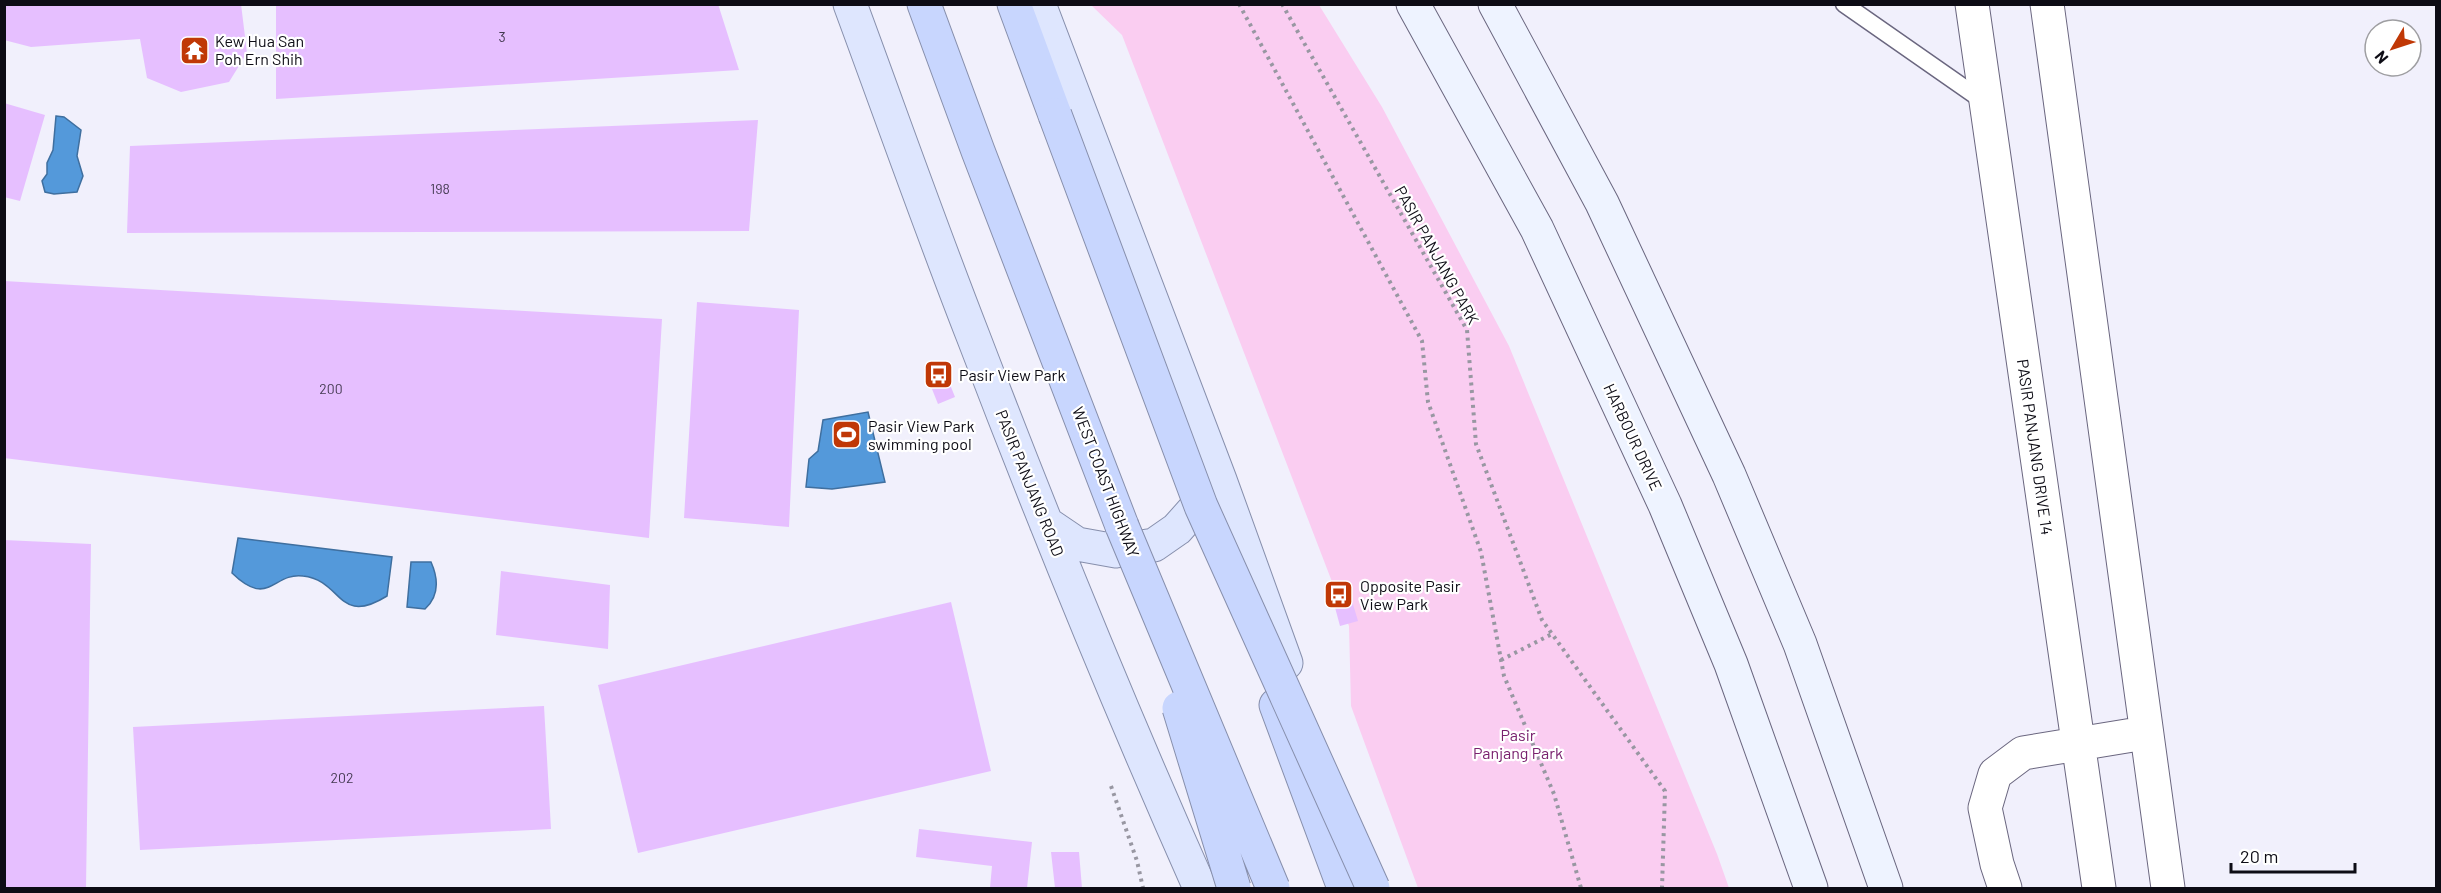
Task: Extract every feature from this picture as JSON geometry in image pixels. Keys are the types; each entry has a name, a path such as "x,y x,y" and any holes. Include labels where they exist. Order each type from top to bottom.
{"highway":[{"name":"WEST COAST HIGHWAY","path":"924,4 1122,526 1273,888"},
{"path":"1014,4 1344,888"},
{"path":"1201,506 1372,888"},
{"path":"1122,526 1234,888"}],"main road":[{"name":"PASIR PANJANG ROAD","path":"850,4 968,323 1046,523 1141,757 1200,888"},
{"path":"1039,4 1372,888"},
{"path":"1046,523 1077,544 1116,551 1154,545 1177,529 1220,480"}],"street":[{"name":"HARBOUR DRIVE","path":"1413,4 1537,229 1665,505 1731,664 1811,888"},
{"path":"1495,4 1602,203 1729,475 1800,644 1886,888"},
{"name":"PASIR PANJANG DRIVE 14","path":"1972,4 2099,888"},
{"path":"2047,4 2168,888"},
{"path":"2005,888 1997,864 1985,808 1995,774 2023,753 2145,733"}],"lane":[{"path":"1844,4 1986,103"}],"path":[{"path":"1239,4 1422,341 1428,402 1481,552 1504,676 1554,794 1581,888"},
{"name":"PASIR PANJANG PARK","path":"1282,4 1467,330 1476,444 1542,620 1665,791 1662,888"},
{"path":"1501,660 1552,634"},
{"path":"1110,784 1137,861 1143,888"}],"green space":[{"name":"Pasir Panjang Park","path":"1091,5 1319,5 1382,107 1509,346 1729,888 1418,888 1351,706 1349,626 1122,35"}],"water":[{"path":"56,116 64,117 81,130 77,156 83,176 77,192 54,194 45,192 42,181 47,174 47,163 53,150"},
{"name":"Pasir View Park swimming pool","path":"868,412 885,482 832,489 806,487 809,459 818,451 823,420"},
{"path":"238,538 392,557 387,596 371,604 358,607 341,599 316,579 303,576 293,576 263,589 254,588 232,573"},
{"path":"411,562 431,562 434,569 435,593 425,609 407,607"}],"building":[{"name":"Kew Hua San Poh Ern Shih","path":"4,4 241,4 247,53 229,82 181,92 147,78 140,39 31,47 4,40"},
{"path":"276,4 718,4 739,70 276,99"},
{"path":"4,103 45,115 20,201 4,197"},
{"path":"758,120 749,231 127,233 130,146"},
{"path":"4,281 662,319 649,538 4,458"},
{"path":"697,302 799,310 789,527 684,518"},
{"path":"941,362 955,397 938,404 924,369"},
{"path":"4,540 91,544 86,888 4,888"},
{"path":"501,571 610,585 608,649 496,635"},
{"path":"1347,584 1358,621 1340,626 1330,589"},
{"path":"951,602 991,771 638,853 598,685"},
{"path":"544,706 551,829 140,850 133,727"},
{"path":"919,829 1032,842 1027,888 990,888 992,866 916,857"},
{"path":"1051,852 1079,852 1082,888 1055,888"}],"place":[{"name":"Kew Hua San Poh Ern Shih","path":"194,50"},
{"name":"Pasir View Park","path":"938,375"},
{"name":"Pasir View Park swimming pool","path":"847,435"},
{"name":"Opposite Pasir View Park","path":"1339,595"}]}
